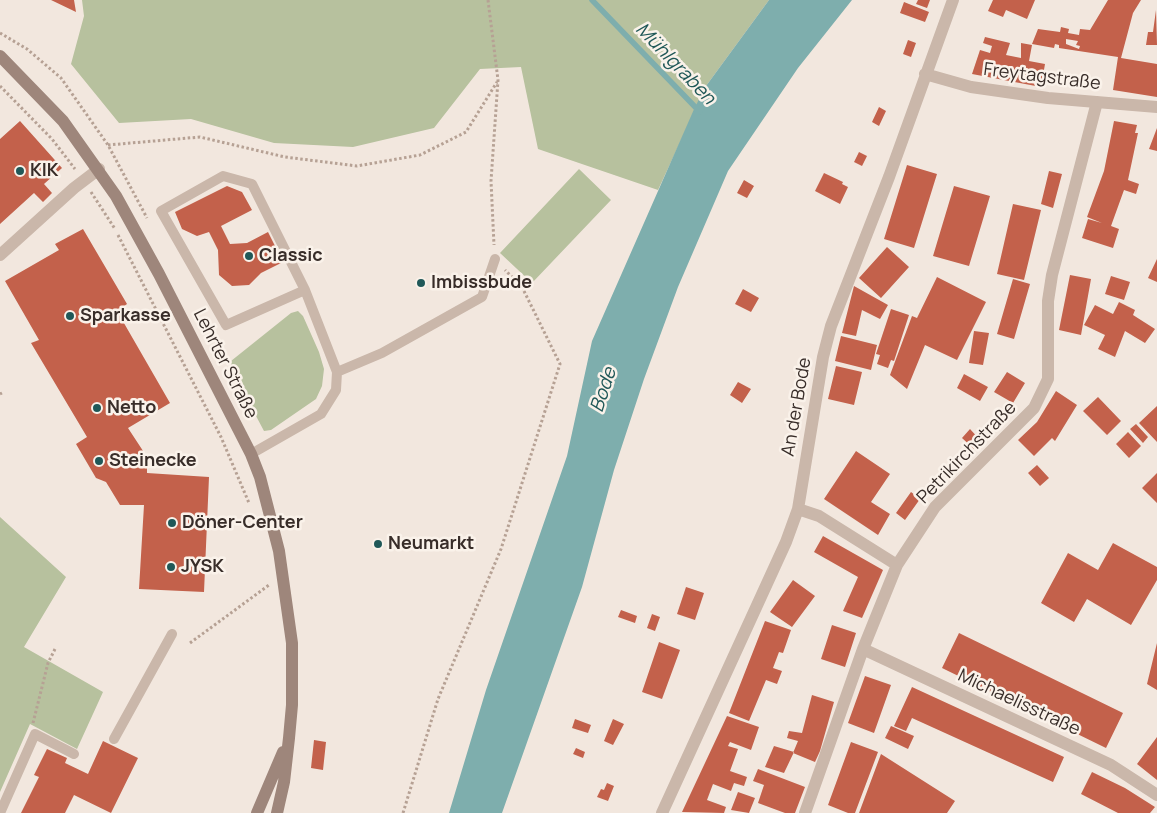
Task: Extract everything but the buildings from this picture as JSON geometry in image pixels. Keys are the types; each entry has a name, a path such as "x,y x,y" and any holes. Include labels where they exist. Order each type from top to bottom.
{"main road":[{"name":"Lehrter Straße","path":"0,56 63,121 99,170 143,243 251,454 270,511 287,596 292,643 292,705 284,782 278,813"},
{"name":"Lehrter Straße","path":"257,813 289,738"}],"street":[{"name":"An der Bode","path":"662,813 786,542 798,509 823,357 830,326 889,177 925,74 954,0"},
{"name":"Freytagstraße","path":"925,74 971,86 1048,98 1157,107"},
{"name":"Petrikirchstraße","path":"805,813 863,649 898,565 935,507 1034,408 1048,379 1048,301 1052,275 1097,102"},
{"path":"0,255 99,170"},
{"path":"798,509 819,516 898,565"},
{"name":"Michaelisstraße","path":"863,649 1111,765 1157,795"}],"lane":[{"path":"251,454 321,414 336,390 337,372 305,290 252,184 223,176 161,211 226,325 305,290"},
{"path":"337,372 382,353 482,296 494,259"},
{"path":"114,739 172,634"},
{"path":"0,813 35,734 74,754"}],"path":[{"path":"403,813 438,699 501,549 560,364 522,287 494,259 491,182 498,80 487,0"},
{"path":"108,146 200,137 285,157 357,166 420,155 466,132 498,80"},
{"path":"0,86 52,139 84,181 116,230 221,437 253,511"},
{"path":"190,643 271,583 272,592"},
{"path":"35,734 33,722 48,663 56,647"}],"green space":[{"path":"82,0 769,0 706,86 658,190 538,149 521,67 480,69 434,128 353,147 274,143 191,119 119,123 71,64 84,16"},
{"path":"579,169 611,200 532,283 500,253"},
{"path":"298,311 303,316 319,352 324,369 322,386 316,399 271,430 264,431 231,369 231,361 291,313"},
{"path":"0,517 66,577 24,647 103,692 77,749 30,724 0,792"}],"water":[{"name":"Bode","path":"769,0 852,0 798,68 728,171 678,287 644,379 614,470 582,587 502,813 449,813 486,690 567,456 592,341 695,107 706,86"}],"waterway":[{"name":"Mühlgraben","path":"592,0 700,112"}],"place":[{"name":"KIK","path":"20,171"},
{"name":"Classic","path":"249,256"},
{"name":"Imbissbude","path":"421,283"},
{"name":"Sparkasse","path":"70,316"},
{"name":"Netto","path":"97,408"},
{"name":"Steinecke","path":"99,461"},
{"name":"Döner-Center","path":"172,523"},
{"name":"Neumarkt","path":"378,544"},
{"name":"JYSK","path":"171,567"}]}
